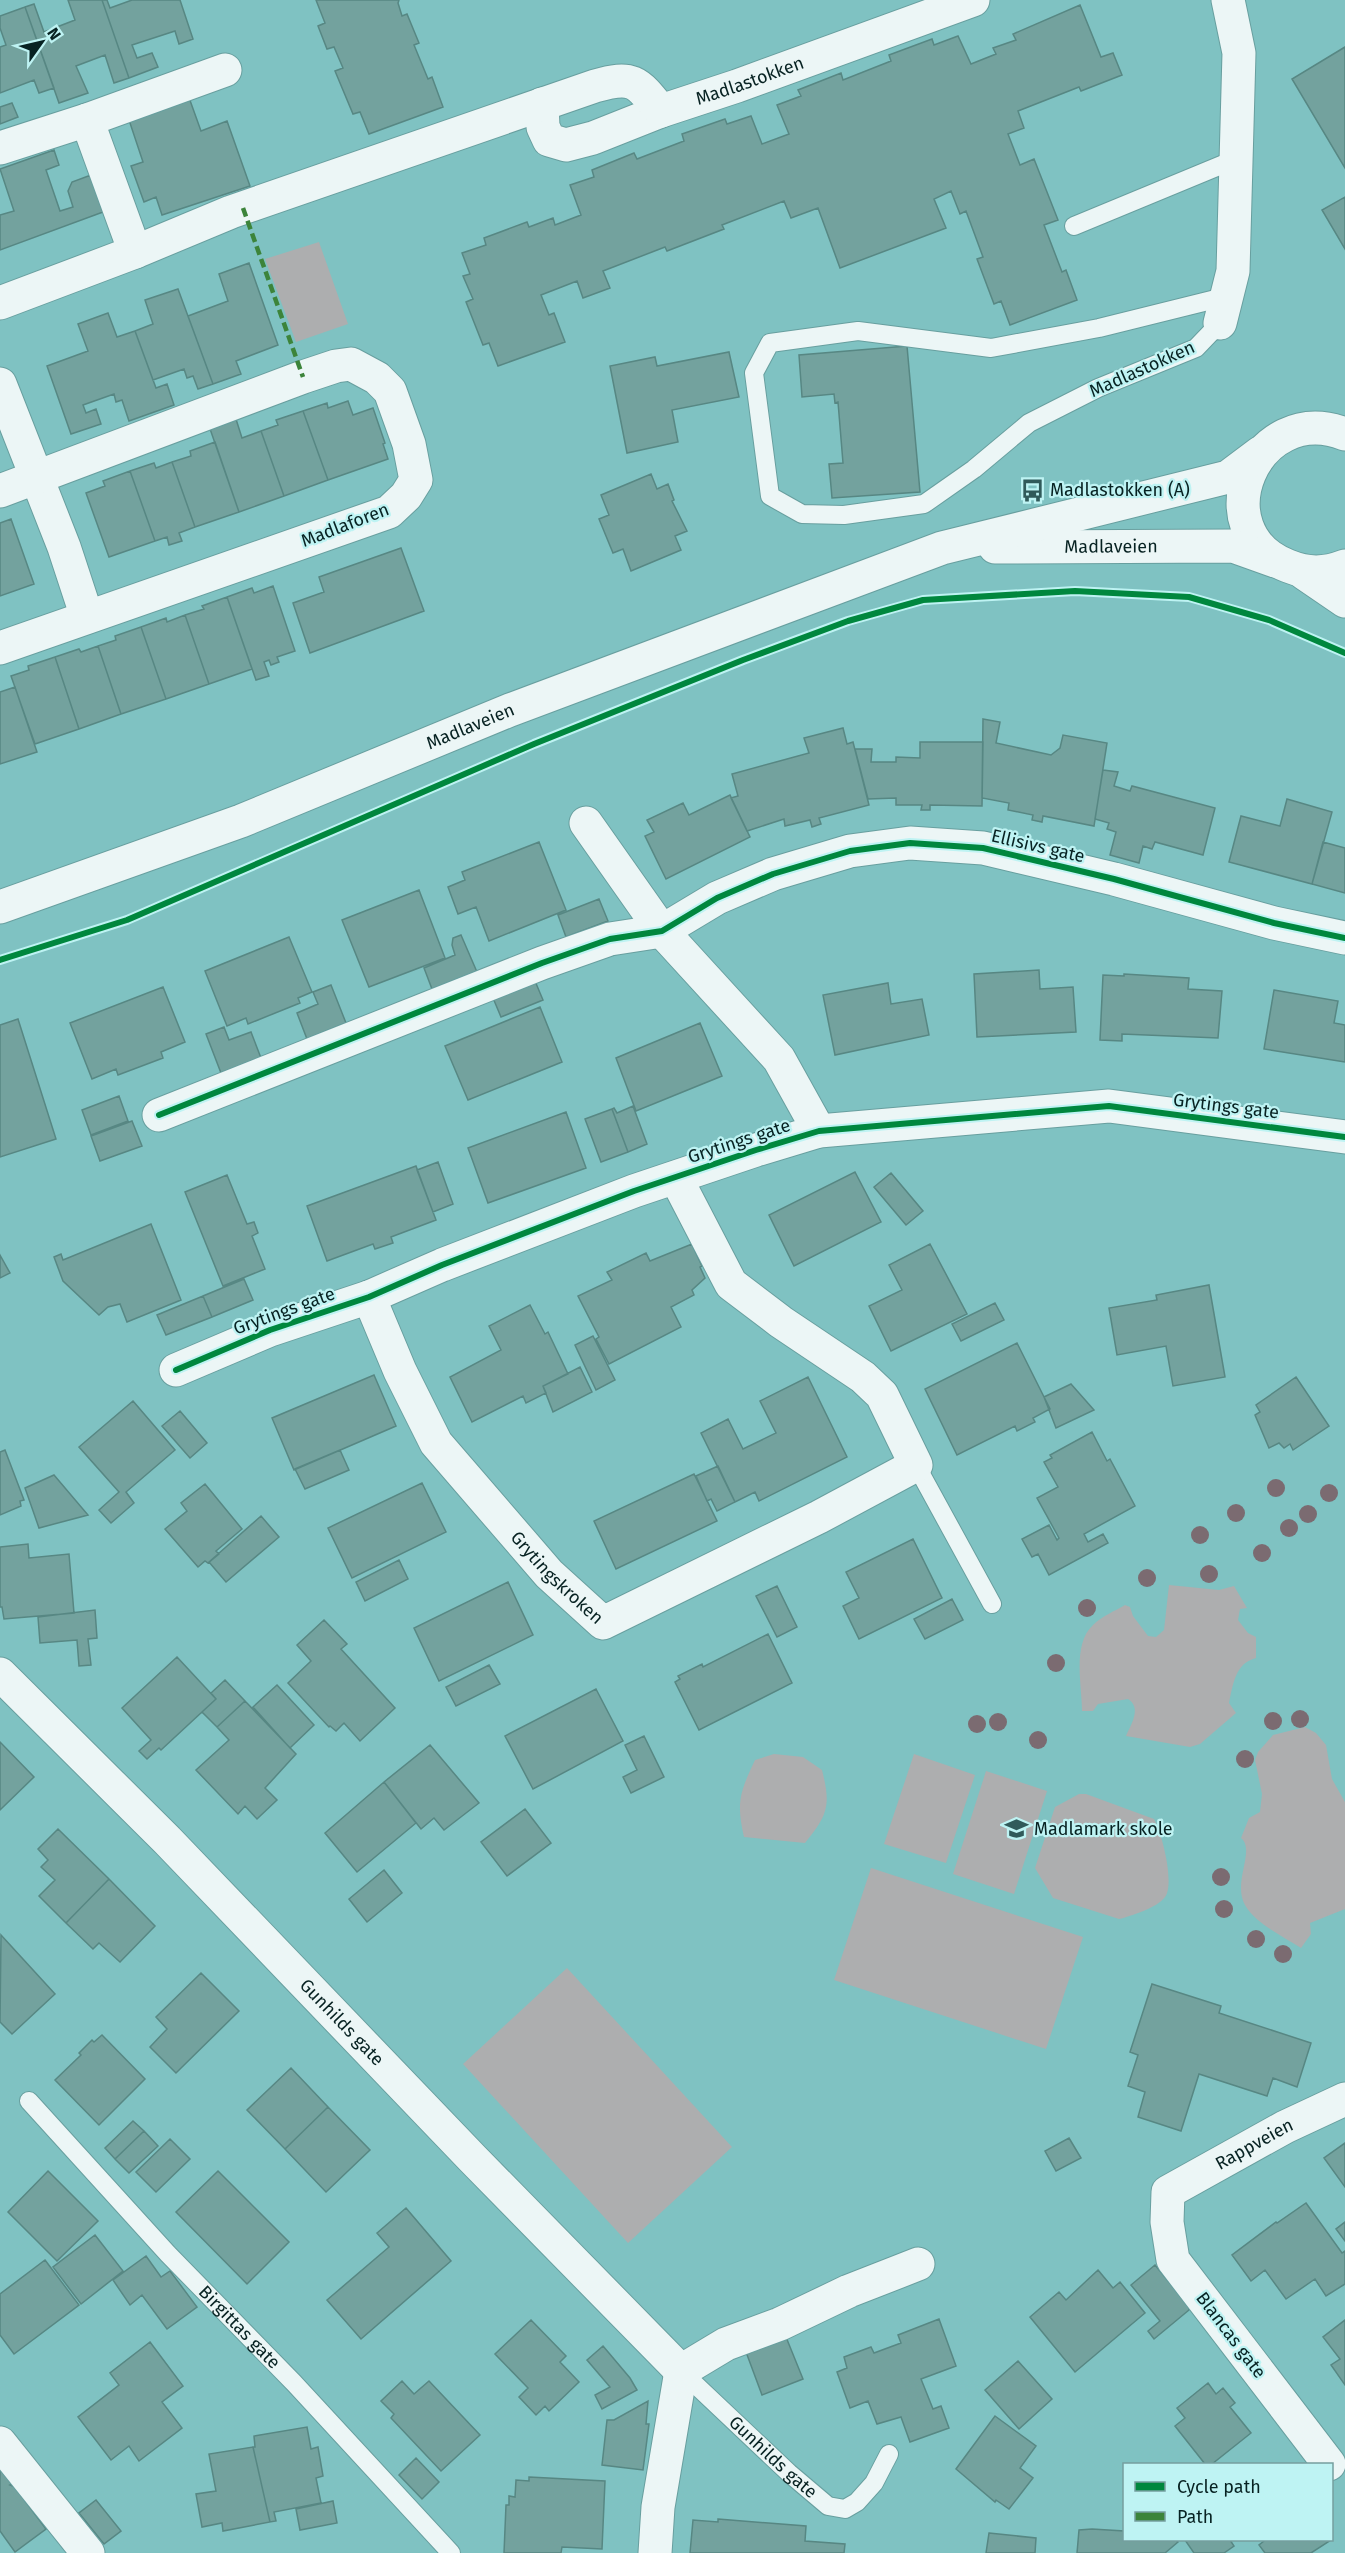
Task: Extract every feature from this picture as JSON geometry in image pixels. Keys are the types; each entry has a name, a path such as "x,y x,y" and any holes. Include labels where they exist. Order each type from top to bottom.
{"street":[{"name":"Madlastokken","path":"542,104 543,127 549,140 566,145 593,138 661,111 737,86 973,0"},
{"path":"1224,310 1233,271 1239,53 1228,0"},
{"path":"0,148 87,120 225,70"},
{"path":"0,303 135,252 231,212 542,104 618,80 632,81 661,111"},
{"path":"87,120 135,252"},
{"name":"Madlaforen","path":"0,491 303,377 351,364 377,378 390,391 409,444 416,480 406,496 389,512 0,648"},
{"path":"0,384 38,477 87,617"},
{"name":"Madlaveien","path":"0,907 242,820 510,710 942,548 1228,477 1279,437 1293,431 1336,429"},
{"path":"1260,453 1245,481 1243,506 1249,531 1257,545 1345,601"},
{"name":"Madlaveien","path":"942,548 1233,546 1290,567"},
{"path":"1290,567 1330,572 1345,566"},
{"name":"Grytings gate","path":"586,823 662,931 779,1059 819,1131"},
{"name":"Ellisivs gate","path":"662,931 717,898 773,874 850,851 910,843 983,848 1345,938"},
{"path":"159,1115 542,963 610,939 662,931"},
{"name":"Grytings gate","path":"176,1370 270,1330 369,1297 442,1265 634,1191 819,1131 1109,1106 1345,1137"},
{"path":"676,1178 731,1284 863,1377 882,1395 916,1465"},
{"name":"Grytingskroken","path":"369,1297 400,1371 436,1443 549,1574 603,1623 819,1517 916,1465"},
{"name":"Gunhilds gate","path":"0,1674 159,1831 473,2159 681,2371"},
{"name":"Rappveien","path":"1168,2192 1285,2127 1345,2099"},
{"name":"Blancas gate","path":"1168,2192 1167,2222 1173,2260 1328,2463"},
{"path":"655,2553 658,2507 681,2371 726,2344 780,2324 849,2291 918,2264"},
{"path":"0,2443 88,2553"},
{"name":"Blancas gate","path":"1333,2470 1345,2485"}],"lane":[{"path":"1074,226 1236,159"},
{"name":"Madlastokken","path":"1182,310 1224,310 1196,348 1098,388 1029,423 975,469 924,504 844,514 802,514 770,496 754,373 771,343 858,331 991,348 1182,310"},
{"path":"916,1465 992,1604"},
{"name":"Birgittas gate","path":"29,2101 168,2254 294,2383 451,2553"},
{"name":"Gunhilds gate","path":"681,2371 789,2474 828,2506 845,2509 857,2502 874,2483 889,2454"}],"shaded area":[{"path":"319,242 348,324 296,342 265,259"},
{"path":"1169,1585 1219,1590 1234,1586 1247,1608 1240,1609 1238,1620 1248,1633 1256,1637 1256,1658 1243,1665 1234,1682 1229,1703 1236,1713 1200,1744 1190,1747 1126,1736 1135,1711 1128,1699 1098,1704 1093,1711 1082,1711 1080,1654 1086,1633 1100,1619 1125,1605 1130,1607 1133,1616 1148,1636 1156,1637 1164,1630"},
{"path":"1305,1727 1316,1733 1326,1745 1332,1779 1345,1802 1345,1909 1310,1923 1311,1934 1301,1948 1263,1924 1245,1905 1241,1887 1246,1850 1241,1838 1249,1818 1260,1812 1262,1794 1255,1760 1258,1752 1273,1735"},
{"path":"774,1754 803,1757 822,1770 827,1801 826,1809 819,1825 805,1843 744,1837 740,1815 743,1789 755,1760"},
{"path":"914,1754 975,1775 946,1863 884,1844"},
{"path":"986,1771 1047,1791 1014,1894 953,1874"},
{"path":"1079,1794 1086,1794 1154,1819 1164,1846 1169,1881 1165,1897 1156,1905 1119,1919 1053,1898 1035,1868 1055,1807"},
{"path":"871,1868 1083,1937 1046,2049 834,1980"},
{"path":"567,1968 732,2147 628,2243 463,2064"}],"building":[{"path":"68,0 102,0 129,78 114,83 105,55 76,66 88,93 59,103 25,7 34,4 44,32 75,20"},
{"path":"102,0 107,0 110,8 132,0 180,0 193,39 179,44 175,31 132,45 137,58 152,53 158,67 129,78"},
{"path":"316,0 399,0 402,16 407,14 419,43 414,45 428,79 432,77 443,107 369,134 360,112 353,114 335,71 343,68 334,47 327,49 318,26 325,23"},
{"path":"1080,5 1101,57 1113,53 1122,75 1081,91 1079,87 1018,111 1024,128 1008,134 1020,165 1034,159 1058,220 1044,225 1062,272 1066,270 1077,300 1010,325 1001,301 994,304 977,259 983,257 966,211 960,214 951,191 934,199 946,228 840,268 818,208 791,218 784,201 722,225 724,229 667,251 665,247 603,271 610,288 583,298 577,281 541,295 549,315 554,313 565,342 498,366 489,343 483,345 466,302 473,299 463,276 470,274 462,253 486,245 484,238 527,222 529,227 553,218 555,225 581,215 570,185 594,177 592,170 634,153 637,159 684,141 682,134 725,119 727,124 751,116 762,144 789,134 777,105 801,96 798,90 841,73 843,80 891,61 889,55 932,39 934,45 958,36 971,64 996,54 993,48 1016,40 1013,34"},
{"path":"25,7 54,88 39,93 34,80 0,93 0,47 6,45 0,28 0,16"},
{"path":"1345,47 1345,168 1292,79"},
{"path":"187,92 201,131 227,121 250,186 162,215 156,197 144,202 131,166 143,162 128,117"},
{"path":"12,103 18,117 0,124 0,107"},
{"path":"54,150 59,165 46,170 60,211 73,207 68,191 72,182 91,175 103,212 0,250 0,215 14,211 0,169"},
{"path":"1345,197 1345,249 1322,210"},
{"path":"249,263 278,345 236,361 241,374 213,384 188,316 228,301 219,274"},
{"path":"178,289 213,384 198,389 193,376 187,378 184,369 153,380 135,331 153,324 145,300"},
{"path":"108,313 117,337 135,331 156,388 167,384 174,405 129,421 122,400 116,402 114,394 83,405 86,413 96,409 101,424 71,434 47,366 88,351 78,324"},
{"path":"907,346 920,492 832,498 829,464 843,463 838,402 835,403 834,394 802,397 799,355"},
{"path":"729,352 739,397 672,410 678,442 627,453 610,366 655,357 657,366"},
{"path":"348,401 353,415 373,408 388,459 328,480 303,411 327,403 328,408"},
{"path":"303,411 328,480 284,496 261,431 278,425 276,420"},
{"path":"235,416 242,438 261,431 284,496 239,512 209,426"},
{"path":"215,442 239,512 195,527 172,462 191,456 190,451"},
{"path":"172,462 195,527 179,533 182,541 169,545 167,537 155,541 130,471 154,463 156,468"},
{"path":"130,471 155,541 109,557 86,493 105,486 103,481"},
{"path":"651,474 657,489 668,484 674,500 672,501 687,531 675,536 681,550 631,571 623,549 613,553 599,519 609,515 601,495"},
{"path":"11,519 34,584 0,596 0,523"},
{"path":"401,548 424,611 310,653 293,603 324,592 319,577"},
{"path":"273,586 295,651 277,657 279,662 271,665 269,660 264,662 269,676 256,680 227,597 252,588 254,593"},
{"path":"227,597 252,669 209,684 185,615 204,609 202,606"},
{"path":"185,615 209,684 166,699 141,627 166,618 167,622"},
{"path":"141,627 166,699 121,714 98,646 116,640 115,636"},
{"path":"98,646 121,714 79,729 55,657 79,649 81,652"},
{"path":"55,657 79,729 35,744 11,676 29,670 28,666"},
{"path":"15,687 37,752 0,764 0,692"},
{"path":"983,719 1000,722 996,743 1051,755 1060,748 1063,735 1107,743 1094,826 1043,816 1042,822 1032,820 1033,815 1008,810 1009,803 982,798"},
{"path":"843,728 847,744 853,742 869,805 819,818 821,824 812,827 810,820 785,826 784,819 747,831 731,798 738,796 732,774 809,753 804,738"},
{"path":"920,742 983,742 982,806 930,805 930,810 921,810 922,805 896,805 896,798 868,799 855,749 872,749 871,762 896,762 896,757 920,758"},
{"path":"1103,770 1118,772 1114,786 1130,791 1132,786 1215,808 1203,855 1155,842 1152,849 1143,846 1139,863 1110,855 1116,832 1107,829 1109,823 1095,819"},
{"path":"730,795 750,837 666,879 645,836 654,832 647,820 683,803 689,815"},
{"path":"1287,799 1332,812 1312,884 1229,862 1241,816 1280,826"},
{"path":"539,842 566,910 489,941 476,907 458,914 448,887 465,880 462,872"},
{"path":"1323,842 1345,848 1345,893 1312,884"},
{"path":"419,890 445,958 369,987 342,920"},
{"path":"599,899 608,921 566,937 558,915"},
{"path":"461,935 477,972 432,989 424,968 455,955 452,945 453,938"},
{"path":"289,937 312,992 298,998 300,1003 248,1024 246,1018 227,1026 205,971"},
{"path":"1039,970 1040,989 1073,987 1076,1032 977,1037 974,974"},
{"path":"1124,974 1189,978 1188,989 1222,991 1218,1038 1122,1034 1122,1041 1100,1040 1103,975 1124,976"},
{"path":"535,981 543,1000 501,1017 493,998"},
{"path":"888,983 891,1004 922,999 929,1035 835,1055 823,995"},
{"path":"331,985 346,1023 307,1039 297,1013 318,1004 313,992"},
{"path":"163,987 185,1042 161,1052 163,1058 118,1075 116,1069 92,1079 70,1023"},
{"path":"1274,990 1338,1001 1334,1023 1345,1025 1345,1062 1264,1049"},
{"path":"540,1007 562,1062 468,1100 445,1046"},
{"path":"18,1019 56,1139 0,1157 0,1025"},
{"path":"700,1023 722,1076 636,1111 616,1058"},
{"path":"224,1027 229,1040 251,1032 261,1058 221,1073 206,1034"},
{"path":"119,1096 128,1121 91,1135 82,1110"},
{"path":"633,1106 647,1144 628,1152 612,1109 614,1108 617,1113"},
{"path":"612,1109 628,1152 601,1162 585,1119"},
{"path":"566,1112 586,1168 488,1203 468,1148"},
{"path":"132,1121 142,1146 100,1161 91,1136"},
{"path":"438,1162 453,1204 433,1212 417,1170"},
{"path":"416,1166 436,1220 391,1237 393,1243 375,1249 373,1244 327,1261 307,1206"},
{"path":"855,1172 881,1222 794,1266 769,1215"},
{"path":"891,1173 923,1211 906,1225 874,1187"},
{"path":"227,1175 247,1224 254,1222 258,1233 252,1236 265,1269 223,1286 185,1192"},
{"path":"151,1224 181,1300 127,1322 120,1304 108,1307 99,1315 63,1281 54,1257 61,1254 63,1260"},
{"path":"692,1244 705,1278 692,1290 694,1295 671,1307 681,1327 609,1364 596,1339 599,1337 578,1296 612,1280 607,1272 646,1253 650,1261"},
{"path":"930,1244 967,1314 891,1351 869,1306 902,1290 889,1265"},
{"path":"0,1255 10,1273 0,1278"},
{"path":"244,1279 253,1300 212,1317 203,1296"},
{"path":"1209,1285 1225,1377 1173,1386 1166,1346 1117,1355 1109,1308 1157,1300 1156,1295"},
{"path":"203,1296 212,1317 166,1335 157,1315"},
{"path":"995,1303 1004,1320 961,1341 952,1324"},
{"path":"530,1305 545,1334 548,1332 568,1374 543,1386 546,1393 526,1403 523,1396 472,1422 450,1377 501,1350 489,1326"},
{"path":"593,1336 615,1380 596,1390 575,1345"},
{"path":"1017,1343 1050,1409 1033,1418 1035,1422 1017,1431 1015,1426 957,1455 925,1389"},
{"path":"580,1367 592,1392 553,1412 543,1386"},
{"path":"374,1375 396,1426 294,1470 272,1418"},
{"path":"808,1377 847,1457 759,1501 755,1492 735,1502 701,1433 728,1419 743,1449 776,1433 760,1401"},
{"path":"1296,1377 1329,1426 1293,1450 1290,1444 1284,1448 1279,1443 1269,1448 1255,1415 1260,1412 1256,1405"},
{"path":"1071,1384 1094,1410 1056,1428 1044,1397"},
{"path":"133,1401 175,1450 126,1492 134,1503 111,1523 99,1510 119,1492 79,1447"},
{"path":"180,1411 207,1443 190,1458 162,1426"},
{"path":"1092,1432 1107,1461 1110,1459 1135,1506 1084,1534 1088,1542 1103,1534 1108,1543 1049,1575 1038,1554 1032,1557 1022,1539 1049,1525 1057,1540 1059,1538 1037,1498 1058,1487 1044,1462 1052,1458 1050,1455"},
{"path":"5,1450 24,1500 20,1501 21,1506 0,1515 0,1452"},
{"path":"340,1450 349,1470 305,1489 295,1469"},
{"path":"718,1466 735,1502 717,1511 711,1499 707,1501 696,1476"},
{"path":"694,1474 717,1521 616,1569 594,1521"},
{"path":"54,1475 88,1515 39,1528 25,1488"},
{"path":"422,1483 446,1532 352,1578 328,1528"},
{"path":"205,1484 242,1529 216,1551 219,1554 208,1563 205,1561 198,1567 165,1529 187,1511 181,1503"},
{"path":"261,1516 279,1537 226,1582 209,1562"},
{"path":"913,1539 942,1598 859,1639 843,1606 859,1598 846,1572"},
{"path":"28,1544 29,1558 69,1554 74,1613 4,1619 2,1607 0,1607 0,1547"},
{"path":"399,1560 408,1579 365,1601 356,1582"},
{"path":"508,1582 533,1635 439,1681 414,1628"},
{"path":"777,1586 797,1627 777,1637 756,1596"},
{"path":"952,1599 963,1620 925,1639 914,1619"},
{"path":"95,1610 97,1638 88,1639 91,1665 79,1666 77,1640 40,1643 38,1617"},
{"path":"324,1620 347,1644 341,1649 395,1708 360,1741 344,1723 336,1731 329,1727 288,1683 311,1661 297,1645"},
{"path":"768,1634 792,1683 699,1730 675,1682 680,1679 678,1676 702,1664 703,1667"},
{"path":"177,1657 216,1699 161,1750 159,1748 147,1759 139,1751 151,1740 122,1708"},
{"path":"489,1665 500,1684 456,1706 446,1687"},
{"path":"225,1680 245,1701 217,1727 202,1712 216,1699 211,1693"},
{"path":"277,1685 314,1725 290,1748 253,1707"},
{"path":"596,1689 623,1741 533,1789 505,1736"},
{"path":"245,1701 296,1754 265,1788 277,1800 257,1819 245,1806 238,1814 196,1770 229,1740 217,1727"},
{"path":"644,1736 664,1777 631,1793 623,1777 637,1770 625,1745"},
{"path":"0,1742 34,1777 0,1810"},
{"path":"430,1745 479,1803 444,1830 434,1818 421,1829 384,1782"},
{"path":"384,1782 416,1823 357,1872 325,1833"},
{"path":"525,1809 551,1843 507,1876 481,1842"},
{"path":"58,1829 109,1879 66,1923 39,1896 55,1880 41,1867 48,1860 38,1849"},
{"path":"384,1870 402,1893 367,1922 349,1899"},
{"path":"109,1879 155,1926 120,1962 99,1943 93,1949 66,1923"},
{"path":"1,1935 55,1994 12,2034 0,2022"},
{"path":"201,1973 239,2011 176,2073 150,2047 167,2029 156,2017"},
{"path":"1152,1984 1221,2006 1219,2013 1311,2043 1297,2087 1273,2078 1267,2096 1199,2074 1181,2131 1138,2117 1145,2092 1128,2086 1138,2055 1130,2052"},
{"path":"102,2035 145,2079 99,2125 55,2080 81,2055 79,2053 92,2040 94,2042"},
{"path":"291,2068 328,2107 285,2149 247,2110"},
{"path":"328,2107 370,2150 326,2192 285,2149"},
{"path":"133,2121 144,2131 115,2159 105,2148"},
{"path":"144,2131 158,2146 129,2173 115,2159"},
{"path":"1069,2138 1081,2158 1056,2171 1045,2151"},
{"path":"170,2139 190,2159 156,2192 136,2172"},
{"path":"1345,2143 1345,2187 1324,2158"},
{"path":"48,2171 98,2221 57,2261 8,2212"},
{"path":"218,2171 289,2242 247,2284 176,2212"},
{"path":"1306,2203 1342,2253 1345,2251 1345,2284 1326,2296 1315,2279 1286,2299 1265,2270 1251,2281 1232,2255"},
{"path":"406,2208 451,2261 361,2339 327,2300 389,2247 377,2233"},
{"path":"1345,2222 1345,2241 1336,2229"},
{"path":"95,2235 123,2271 81,2304 53,2267"},
{"path":"146,2256 161,2277 170,2271 197,2307 167,2329 142,2295 130,2305 113,2280"},
{"path":"45,2260 79,2305 14,2354 0,2335 0,2294"},
{"path":"1155,2265 1189,2306 1189,2310 1154,2339 1148,2331 1160,2321 1131,2285"},
{"path":"1098,2270 1113,2288 1120,2282 1145,2313 1075,2372 1030,2317 1059,2292 1066,2300"},
{"path":"939,2319 956,2366 921,2379 933,2409 941,2406 949,2428 910,2442 901,2417 877,2424 868,2401 850,2408 837,2372 847,2368 844,2357 871,2347 874,2353 901,2343 898,2335"},
{"path":"531,2320 566,2356 560,2362 579,2382 549,2411 545,2406 536,2415 519,2397 528,2388 495,2354"},
{"path":"1345,2320 1345,2385 1331,2365 1340,2359 1323,2337"},
{"path":"786,2337 803,2379 762,2395 746,2352"},
{"path":"150,2342 183,2386 162,2402 182,2428 139,2461 129,2446 111,2460 78,2417 119,2385 110,2373"},
{"path":"603,2346 637,2390 602,2409 595,2395 610,2387 587,2360"},
{"path":"1018,2361 1052,2399 1019,2429 985,2390"},
{"path":"402,2381 414,2394 429,2381 480,2435 441,2471 391,2418 394,2414 381,2401"},
{"path":"1208,2383 1216,2394 1223,2388 1235,2403 1230,2407 1251,2433 1213,2463 1204,2463 1175,2426 1185,2418 1177,2408"},
{"path":"648,2401 646,2424 649,2424 643,2470 602,2465 607,2420 614,2420"},
{"path":"995,2416 1036,2446 1020,2468 1033,2478 1009,2509 996,2500 995,2502 956,2469"},
{"path":"307,2427 311,2449 318,2447 323,2476 316,2478 321,2503 274,2512 276,2521 270,2522 253,2447 255,2447 254,2436"},
{"path":"253,2447 270,2522 223,2531 222,2523 202,2527 196,2494 216,2491 209,2454"},
{"path":"416,2458 439,2482 422,2499 399,2475"},
{"path":"0,2468 12,2484 10,2485 15,2487 46,2529 15,2552 0,2531"},
{"path":"529,2477 605,2481 602,2549 562,2547 561,2553 504,2553 506,2505 509,2505 509,2496 515,2497 516,2480 529,2481"},
{"path":"96,2500 121,2531 104,2544 79,2513"},
{"path":"333,2501 337,2523 300,2530 296,2509"},
{"path":"718,2519 806,2526 805,2541 845,2544 844,2553 690,2553 693,2520 718,2522"},
{"path":"1079,2530 1123,2531 1123,2541 1178,2542 1165,2553 1077,2553"},
{"path":"989,2533 1036,2538 1035,2553 986,2553"},
{"path":"1186,2541 1231,2541 1234,2546 1224,2553 1194,2553"},
{"path":"1264,2541 1329,2541 1311,2553 1265,2553 1259,2545"}],"marked path":[{"path":"243,208 303,377"}],"cycle path":[{"path":"0,960 127,920 534,744 743,660 848,621 923,600 1075,591 1189,597 1269,620 1345,653"},
{"path":"159,1115 542,963 610,939 662,931 717,898 773,874 850,851 910,843 983,848 1114,879 1274,923 1345,938"},
{"path":"176,1370 270,1330 369,1297 442,1265 634,1191 819,1131 1109,1106 1345,1137"}],"place":[{"name":"Madlastokken (A)","path":"1032,490"},
{"name":"Madlamark skole","path":"1016,1829"}]}
